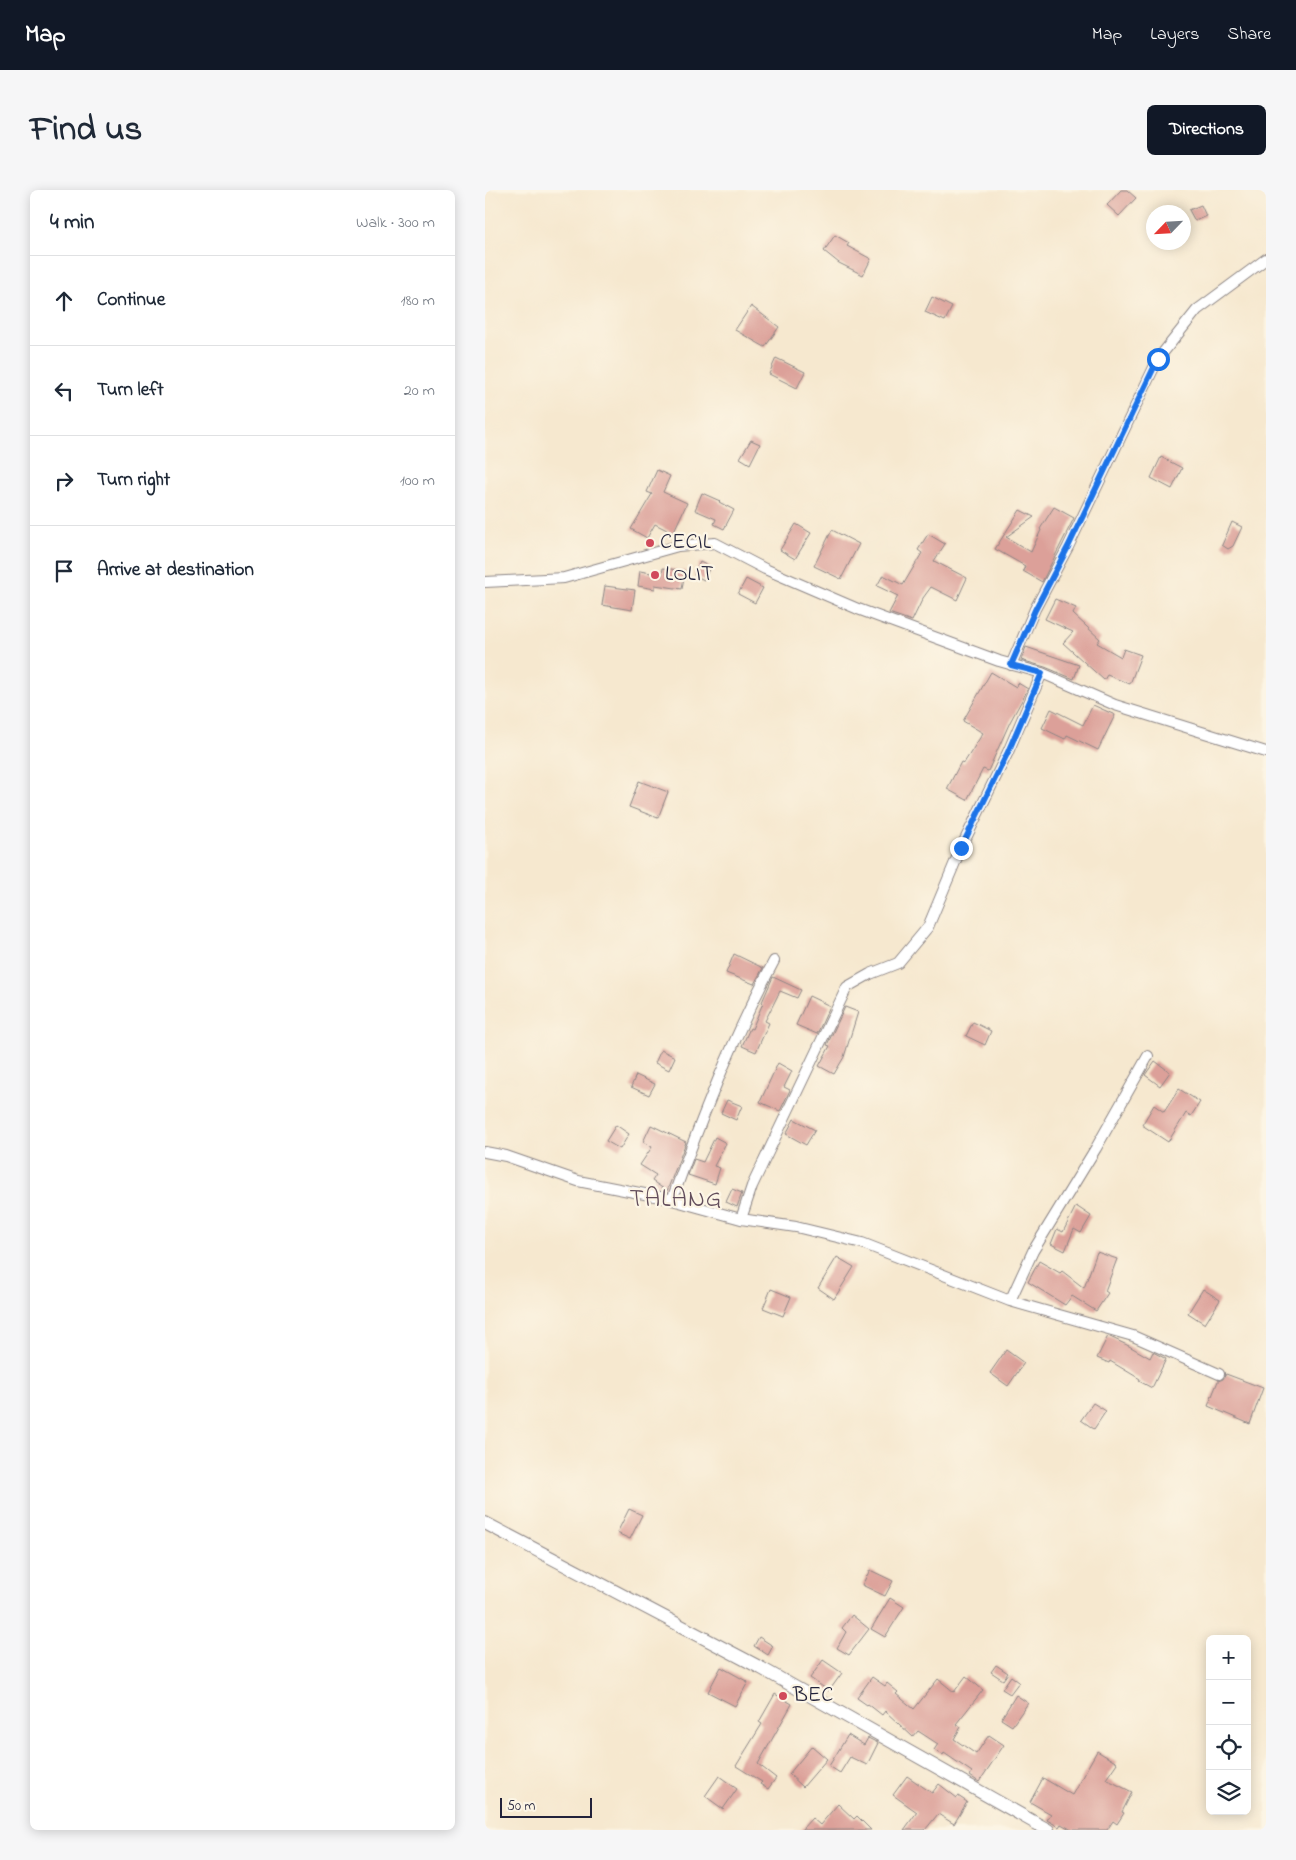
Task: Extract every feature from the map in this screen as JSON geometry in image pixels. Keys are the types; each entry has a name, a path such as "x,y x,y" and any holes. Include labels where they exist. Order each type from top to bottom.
{"street":[{"path":"1011,665 1035,610 1068,547 1158,359 1197,310 1266,259"},
{"path":"485,582 564,578 678,546 715,542 765,569 858,609 1011,665 1042,673 1115,705 1266,752"},
{"path":"741,1219 751,1186 799,1090 820,1041 847,987 870,974 898,963 928,927 961,848 1008,752 1042,673"},
{"path":"672,1200 697,1131 756,995 774,961"},
{"path":"1010,1301 1033,1252 1096,1148 1148,1056"},
{"path":"485,1152 506,1156 579,1181 672,1200 741,1219 796,1227 862,1243 1010,1301 1133,1336 1219,1374"},
{"path":"485,1523 761,1668 1048,1830"}],"building":[{"path":"1121,190 1127,190 1136,198 1119,216 1107,205"},
{"path":"1201,205 1206,216 1195,221 1191,209"},
{"path":"835,235 849,243 847,246 871,259 863,275 839,263 824,251"},
{"path":"932,297 952,307 945,321 925,312"},
{"path":"751,306 779,327 765,347 735,330"},
{"path":"776,358 805,372 797,388 769,374"},
{"path":"751,440 760,444 750,464 740,458"},
{"path":"1161,457 1182,468 1172,489 1151,478"},
{"path":"657,470 670,476 663,492 687,503 673,533 655,524 647,538 631,529 652,494 647,492"},
{"path":"702,493 734,510 724,529 714,524 716,519 695,510"},
{"path":"1054,507 1074,518 1042,582 1023,571 1025,566 995,549 1020,510 1034,517 1006,537 1031,552 1040,529"},
{"path":"1232,522 1242,527 1233,546 1228,549 1222,545"},
{"path":"796,524 811,533 795,559 780,550"},
{"path":"832,530 859,544 841,579 814,566"},
{"path":"928,534 945,544 934,561 967,578 957,600 931,587 923,598 912,621 889,613 898,596 877,586 883,575 903,585 922,553 918,550"},
{"path":"700,562 710,567 704,580 694,575"},
{"path":"663,568 685,571 682,589 655,585 655,589 638,586 640,571 662,575"},
{"path":"746,579 763,588 755,603 738,594"},
{"path":"605,586 635,590 632,610 602,605"},
{"path":"1055,599 1076,608 1073,614 1100,639 1097,643 1121,657 1124,649 1141,655 1130,684 1107,675 1104,680 1063,643 1073,632 1045,619"},
{"path":"1026,647 1079,665 1074,679 1045,667 1021,660"},
{"path":"991,672 1016,687 1018,683 1028,689 1010,722 988,771 983,769 967,800 947,789 961,762 964,763 983,733 963,721"},
{"path":"1093,705 1115,715 1098,750 1067,735 1065,739 1042,728 1051,709 1083,725"},
{"path":"639,781 668,792 658,818 629,807"},
{"path":"734,954 763,968 754,984 726,973"},
{"path":"773,977 801,990 797,998 780,991 765,1021 769,1023 756,1052 742,1046 750,1028 752,1029"},
{"path":"809,996 830,1006 817,1034 796,1025"},
{"path":"845,1007 858,1012 844,1057 834,1074 819,1066 830,1046 827,1045"},
{"path":"973,1022 991,1031 985,1045 966,1036"},
{"path":"661,1050 675,1057 669,1070 655,1063"},
{"path":"1155,1061 1170,1072 1160,1086 1145,1075"},
{"path":"778,1063 792,1071 784,1087 790,1090 780,1111 760,1102"},
{"path":"636,1075 655,1084 649,1095 631,1087"},
{"path":"1179,1089 1200,1102 1191,1116 1186,1113 1168,1142 1142,1125 1154,1105 1164,1112"},
{"path":"727,1100 742,1106 736,1120 721,1113"},
{"path":"794,1119 815,1130 806,1145 786,1134"},
{"path":"616,1125 629,1134 620,1149 606,1141"},
{"path":"651,1125 686,1142 667,1191 652,1181 656,1175 640,1165 652,1147 643,1142"},
{"path":"715,1137 726,1143 714,1166 720,1168 715,1184 688,1175 694,1159 703,1162"},
{"path":"732,1189 742,1193 737,1207 726,1202"},
{"path":"1076,1206 1091,1216 1081,1233 1074,1229 1065,1251 1051,1244 1057,1229 1063,1232"},
{"path":"1097,1252 1117,1259 1105,1291 1108,1293 1096,1311 1072,1296 1065,1305 1028,1282 1039,1261 1060,1273 1062,1271 1084,1288"},
{"path":"837,1257 854,1267 834,1299 818,1288"},
{"path":"771,1289 791,1297 783,1316 763,1308"},
{"path":"1203,1289 1220,1300 1205,1324 1188,1313"},
{"path":"1108,1336 1150,1358 1153,1352 1166,1359 1152,1388 1110,1361 1109,1363 1097,1358"},
{"path":"1006,1350 1024,1363 1008,1386 990,1373"},
{"path":"1226,1374 1263,1388 1250,1424 1208,1406 1218,1381 1223,1379"},
{"path":"1093,1403 1106,1411 1094,1429 1081,1420"},
{"path":"629,1509 642,1515 630,1539 617,1533"},
{"path":"870,1570 893,1581 885,1596 862,1585"},
{"path":"890,1598 904,1607 885,1637 871,1629"},
{"path":"852,1615 869,1629 849,1655 837,1648 846,1632 842,1628"},
{"path":"759,1637 773,1646 768,1655 754,1646"},
{"path":"823,1660 842,1673 829,1691 810,1678"},
{"path":"996,1665 1008,1673 1003,1680 991,1672"},
{"path":"721,1667 748,1682 735,1706 708,1692"},
{"path":"966,1676 983,1690 956,1724 961,1727 954,1739 976,1754 989,1735 1004,1745 979,1782 970,1776 972,1772 944,1753 943,1755 934,1750 938,1744 918,1731 913,1737 885,1711 882,1715 857,1698 872,1677 885,1686 887,1683 898,1692 896,1694 914,1709 938,1679 954,1692"},
{"path":"1011,1676 1019,1682 1010,1694 1002,1689"},
{"path":"775,1694 792,1704 758,1764 776,1778 768,1789 760,1784 762,1782 736,1766 762,1724 759,1722"},
{"path":"1016,1695 1028,1703 1012,1726 1001,1719"},
{"path":"848,1735 864,1745 868,1738 878,1743 867,1765 850,1757 840,1773 829,1766"},
{"path":"812,1746 827,1759 803,1787 789,1774"},
{"path":"1097,1751 1117,1763 1106,1779 1132,1792 1122,1812 1124,1813 1117,1824 1113,1821 1107,1830 1072,1830 1061,1824 1059,1827 1047,1820 1051,1814 1030,1802 1043,1778 1072,1795"},
{"path":"719,1776 737,1789 723,1809 705,1796"},
{"path":"907,1776 932,1793 939,1784 957,1798 958,1796 967,1802 954,1824 938,1814 925,1830 904,1830 917,1812 893,1795"},
{"path":"838,1804 854,1819 857,1816 871,1830 801,1830 812,1818 820,1825"}],"place":[{"name":"CECIL","path":"650,543"},
{"name":"LOLIT","path":"655,575"},
{"name":"BEC","path":"783,1696"}],"district":[{"name":"TALANG","path":"676,1200"}],"route":[{"path":"961,848 1008,752 1042,673 1011,665 1035,610 1068,547 1158,359"}]}
